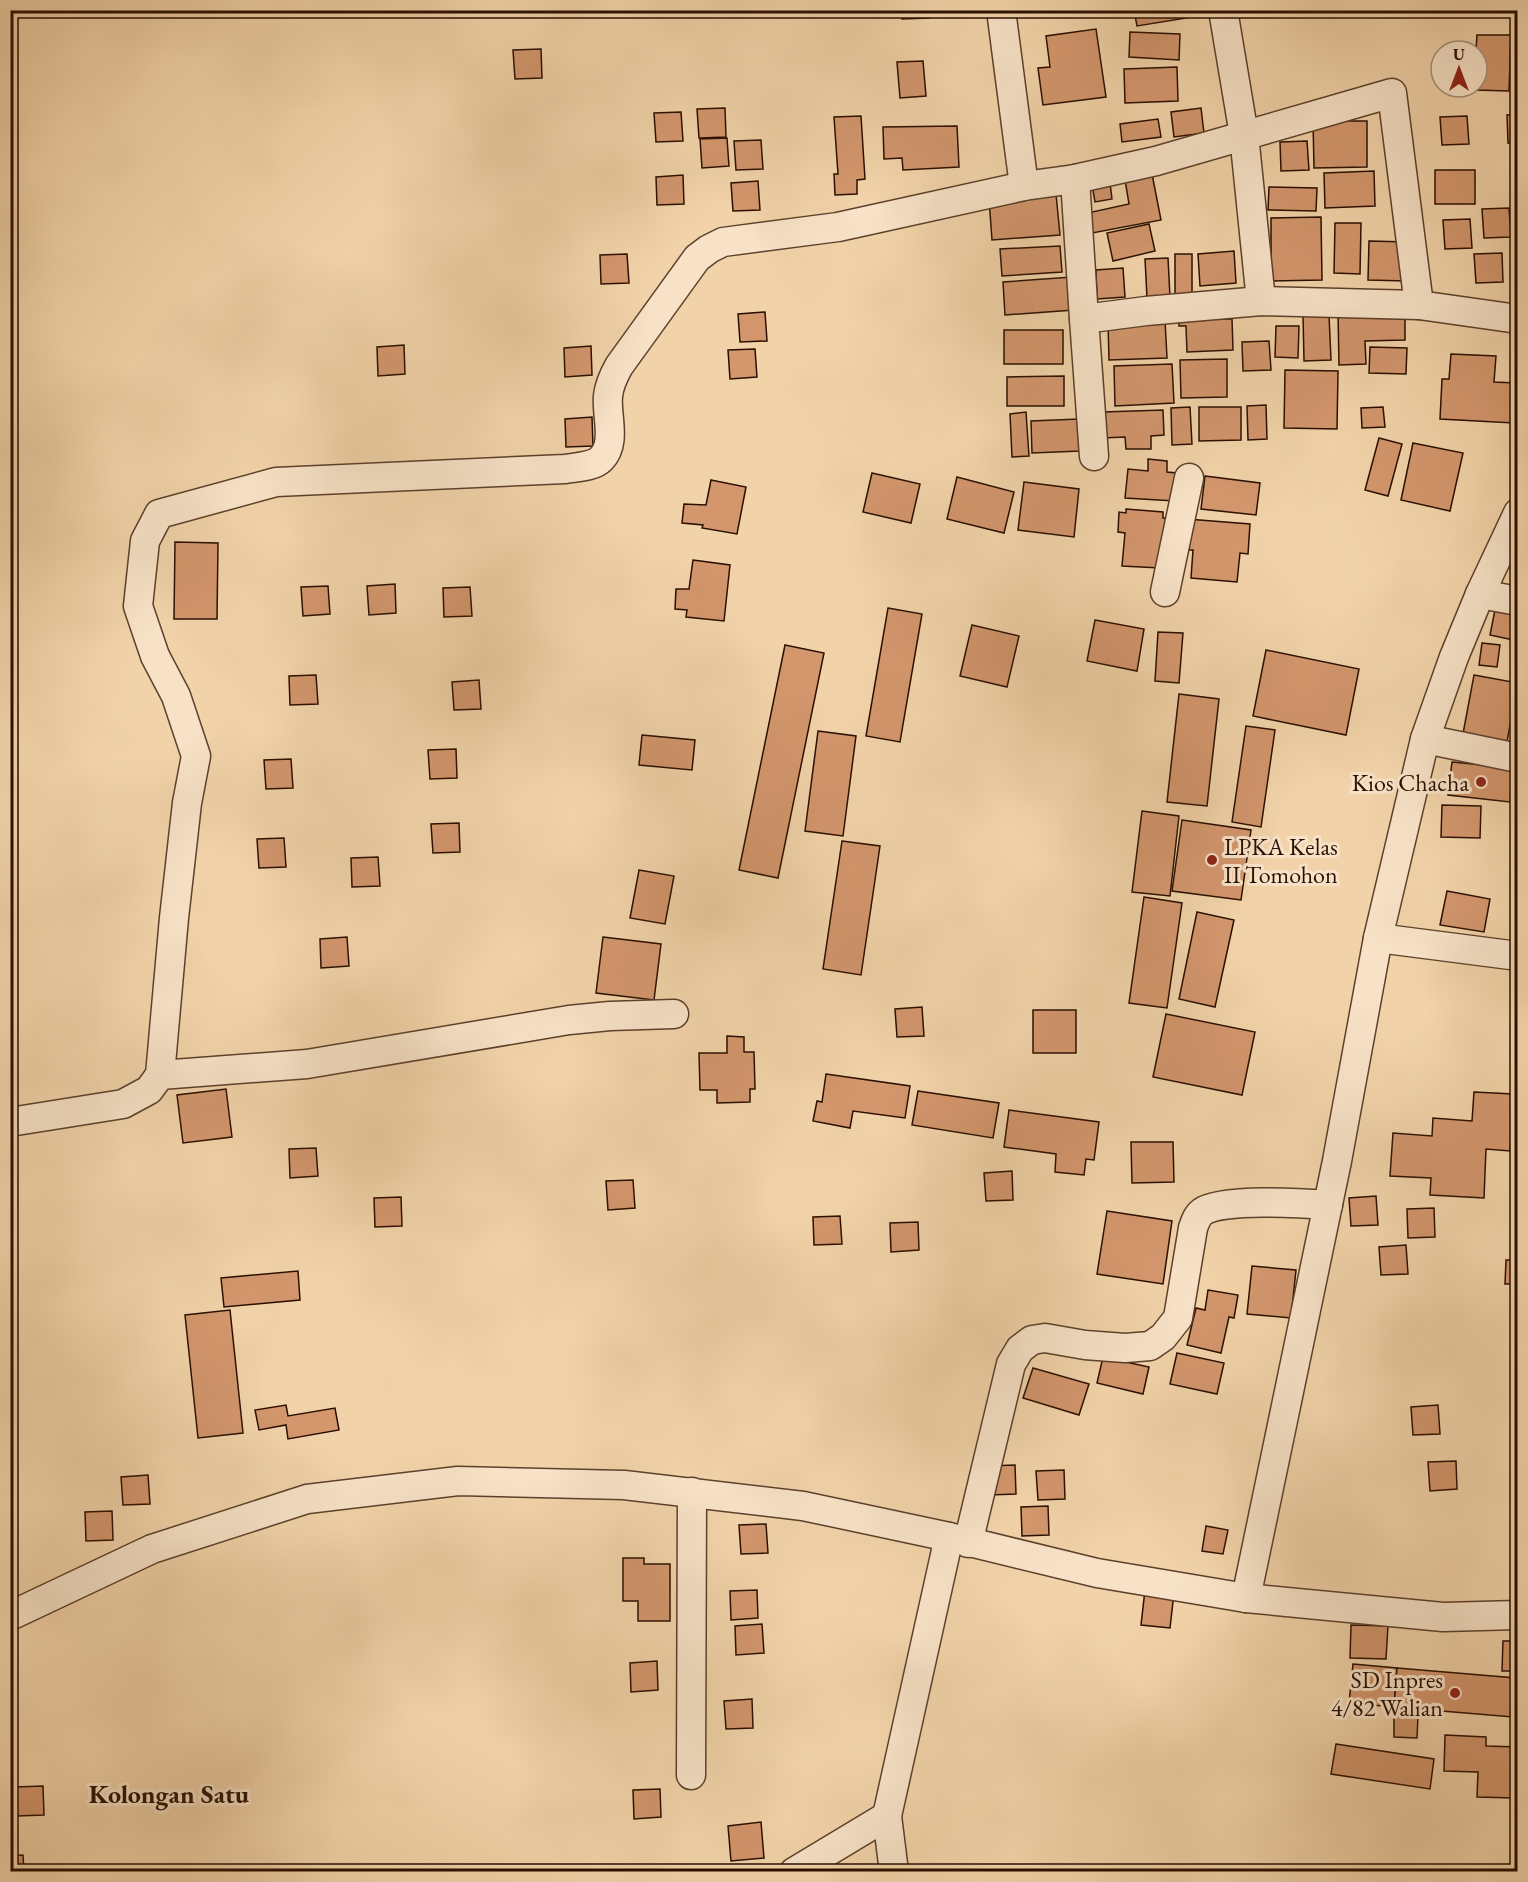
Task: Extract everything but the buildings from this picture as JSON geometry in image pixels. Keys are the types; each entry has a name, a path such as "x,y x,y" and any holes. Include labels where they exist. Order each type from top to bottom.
{"street":[{"path":"1001,10 1024,186"},
{"path":"1223,10 1244,135 1261,301"},
{"path":"10,1122 123,1104 149,1090 160,1075 187,803 196,756 176,696 155,656 138,606 145,540 159,514 276,482 566,469 588,465 600,460 606,451 611,430 608,397 612,379 697,258 723,242 837,227 1024,186 1075,179 1156,161 1392,93 1419,305"},
{"path":"1075,179 1094,456"},
{"path":"1084,320 1146,311 1261,301 1419,305 1518,319"},
{"path":"1165,592 1189,478"},
{"path":"1246,1598 1328,1204 1378,938 1425,739 1454,657 1480,594 1518,513"},
{"path":"1480,594 1518,601"},
{"path":"1425,739 1518,758"},
{"path":"1378,938 1518,956"},
{"path":"160,1075 307,1064 570,1020 674,1014"},
{"path":"894,1872 887,1816 958,1540 1011,1364 1020,1349 1032,1340 1045,1338 1085,1345 1125,1348 1150,1346 1163,1337 1178,1318 1193,1228 1203,1211 1215,1206 1268,1202 1328,1204"},
{"path":"10,1616 152,1549 307,1499 458,1481 624,1485 803,1506 1097,1573 1246,1598 1443,1617 1518,1615"},
{"path":"691,1774 692,1492"},
{"path":"794,1872 887,1816"}],"place":[{"name":"Kios Chacha","path":"1481,782"},
{"name":"LPKA Kelas II Tomohon","path":"1212,860"},
{"name":"SD Inpres 4/82 Walian","path":"1455,1693"}],"district":[{"name":"Kolongan Satu","path":"169,1794"}]}
